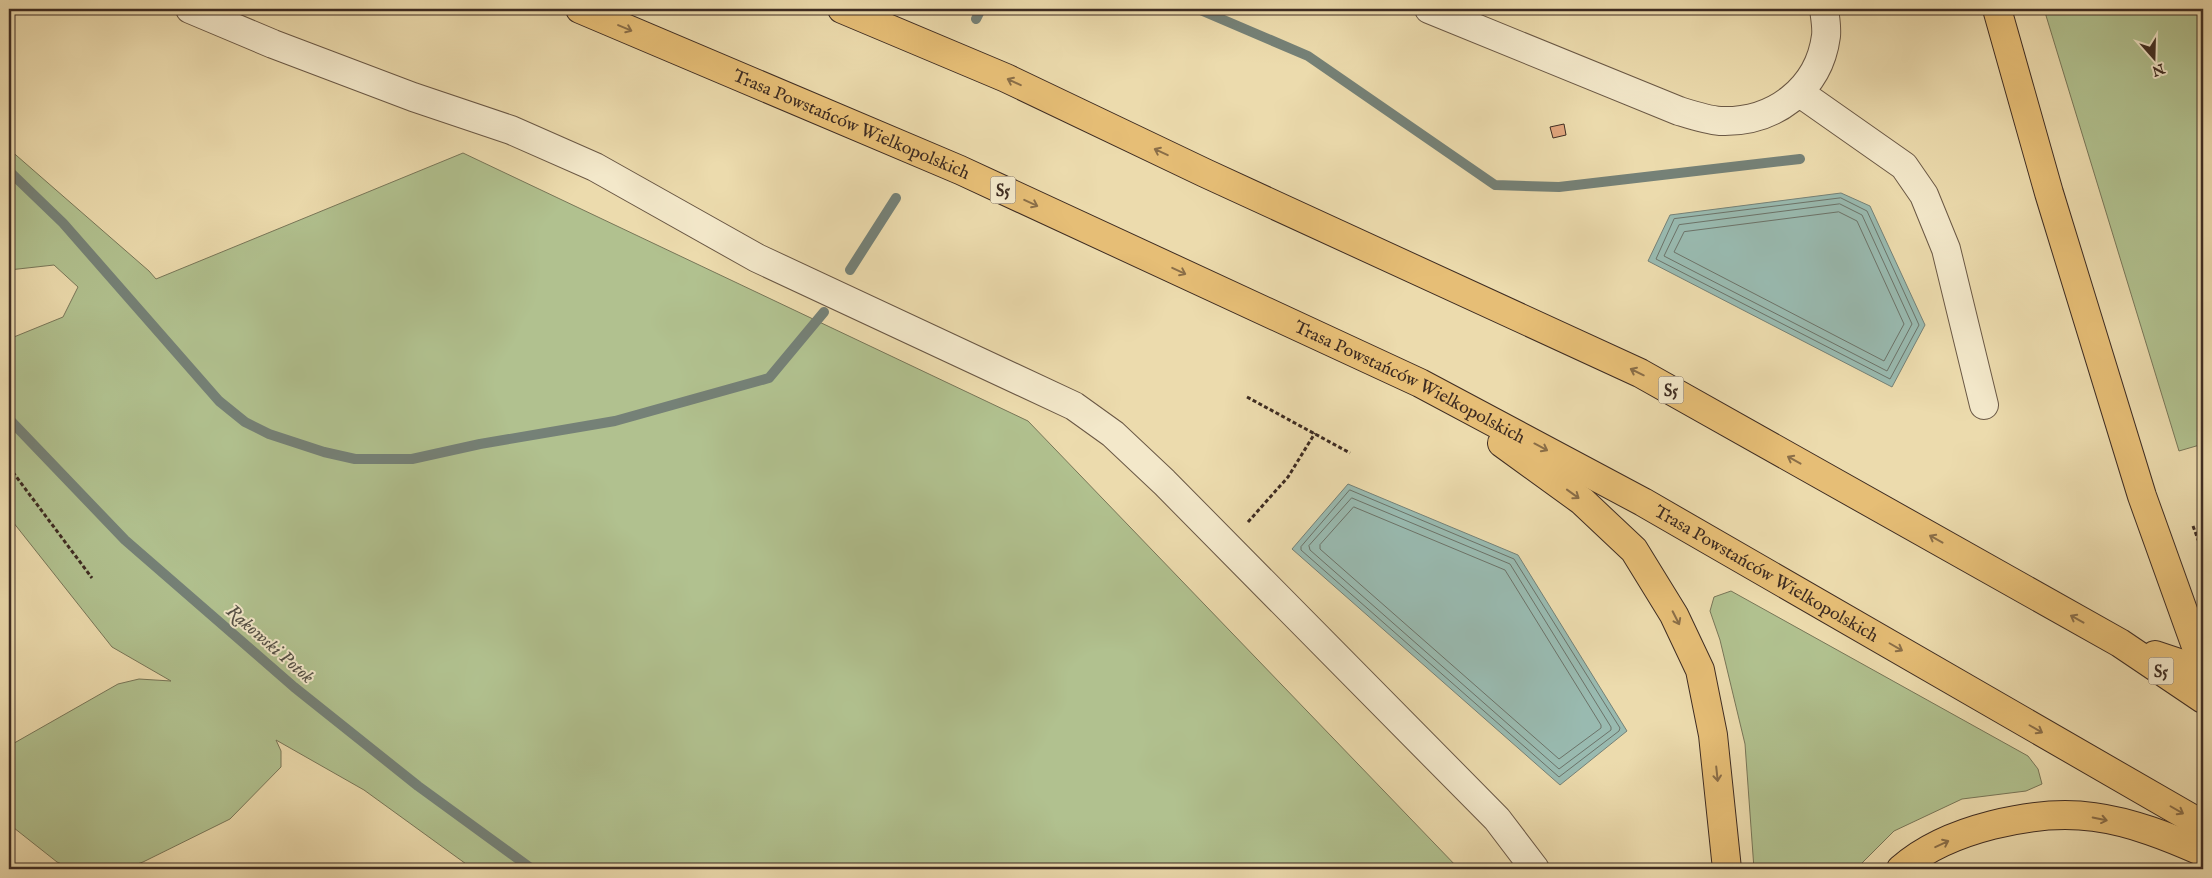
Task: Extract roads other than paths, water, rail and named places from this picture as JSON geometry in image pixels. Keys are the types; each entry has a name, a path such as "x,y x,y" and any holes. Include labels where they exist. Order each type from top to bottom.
{"main road":[{"name":"Trasa Powstańców Wielkopolskich","path":"580,9 960,170 1420,383 1643,502 2203,825"},
{"name":"S5","path":"842,9 1006,78 1640,373 2120,643 2203,699"},
{"path":"1997,9 2049,193 2142,496 2203,666"},
{"path":"1420,383 1582,501 1634,550 1674,615 1700,670 1713,735 1727,869"},
{"path":"2120,643 2203,671"},
{"path":"1901,869 1914,857 1968,832 2027,817 2094,817 2158,833 2203,852"}],"street":[{"path":"190,9 273,44 413,97 511,130 595,167 757,258 1074,406 1113,434 1227,545 1498,819 1535,869"},
{"path":"1429,9 1696,116 1718,121 1737,121 1758,116 1782,107 1800,93 1813,76 1821,58 1827,34 1824,9"},
{"path":"1800,93 1904,166 1924,195 1946,249 1984,405"}],"water":[{"path":"1841,193 1870,206 1925,325 1892,387 1648,261 1670,215"},
{"path":"1348,484 1518,555 1627,731 1560,785 1292,549"}],"waterway":[{"path":"976,19 981,9"},
{"path":"1198,9 1308,56 1495,185 1559,187 1800,159"},
{"path":"9,171 63,223 219,401 245,422 269,434 324,452 355,459 412,459 480,444 615,421 769,378 824,312"},
{"path":"850,270 896,198"},
{"name":"Rakowski Potok","path":"9,419 125,540 294,687 418,786 532,869"}]}
